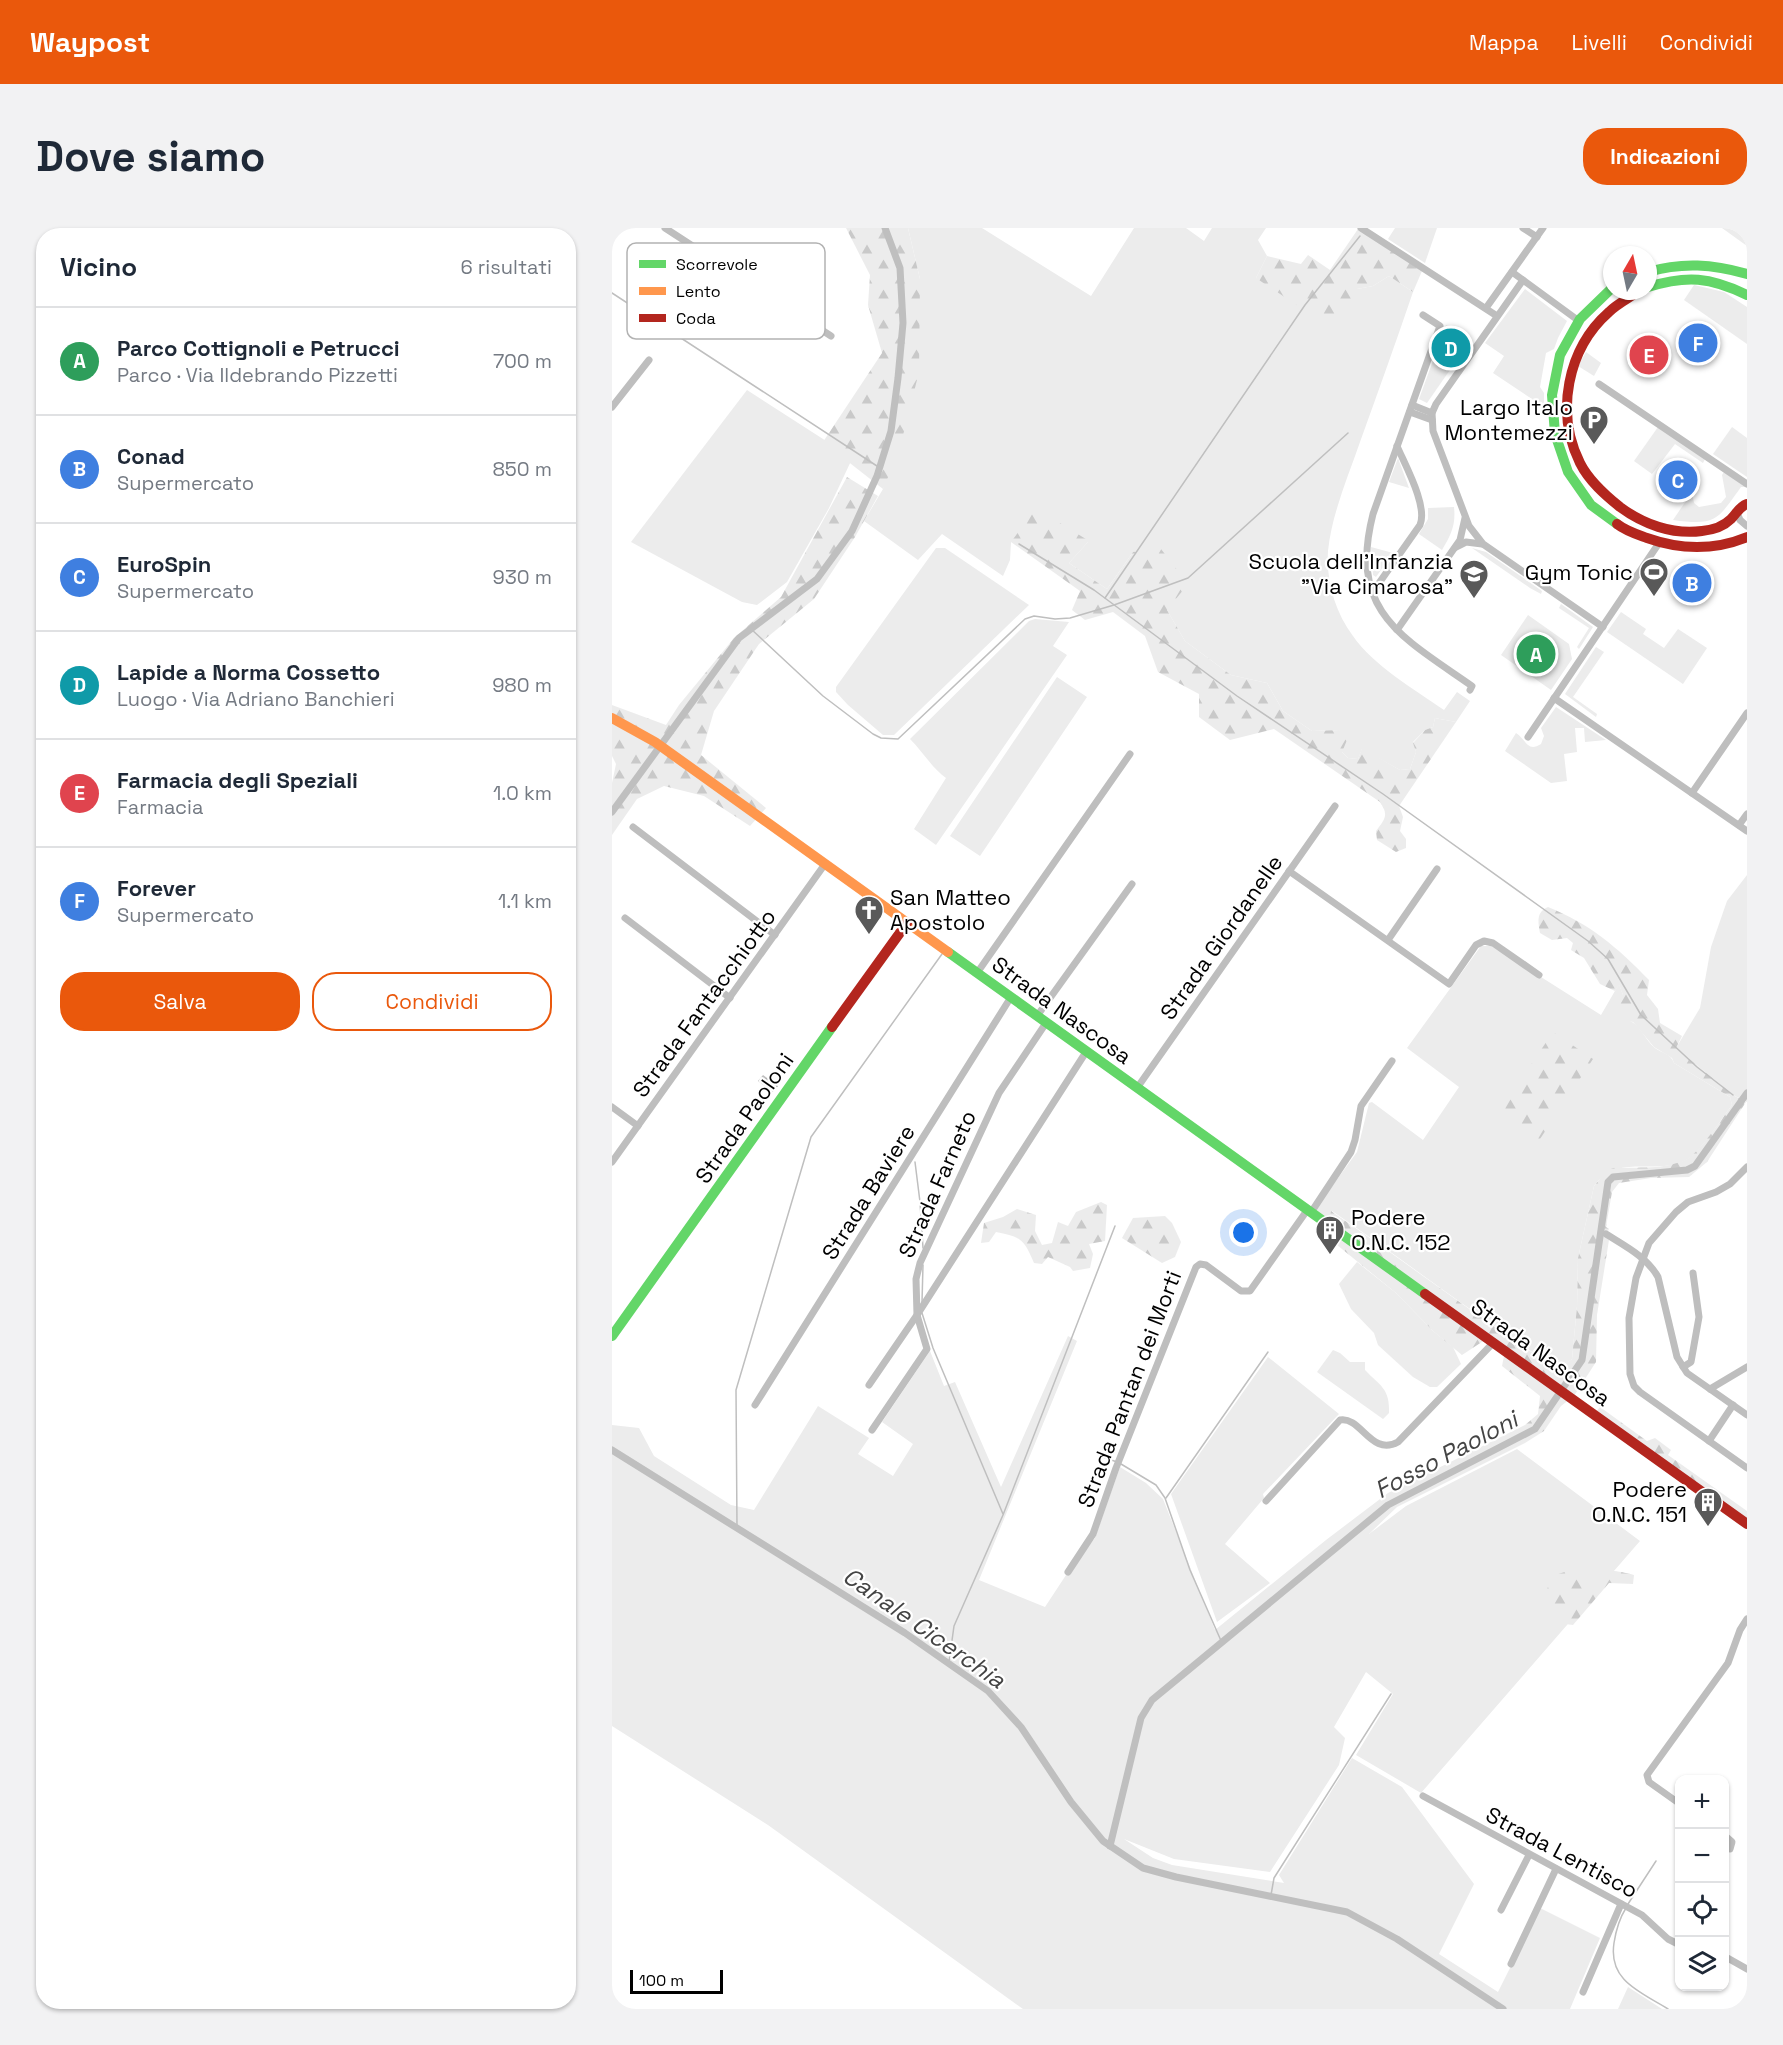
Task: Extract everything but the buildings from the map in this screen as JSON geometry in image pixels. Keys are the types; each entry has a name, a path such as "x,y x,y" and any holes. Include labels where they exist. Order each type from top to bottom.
{"street":[{"path":"665,228 688,243"},
{"path":"1361,228 1497,316"},
{"path":"1523,228 1537,237"},
{"path":"1486,308 1543,228"},
{"path":"1657,269 1674,265 1700,264 1724,267 1747,274 1741,283 1747,295"},
{"path":"1512,272 1578,321"},
{"path":"1657,285 1684,279 1707,279 1725,284 1747,295"},
{"path":"1523,280 1436,404 1432,417 1433,431 1465,517 1483,544 1603,627"},
{"path":"1603,296 1578,321 1560,353 1554,380 1552,400 1556,439 1571,478 1592,505 1630,532 1659,543 1705,548 1732,543 1747,537"},
{"path":"1625,300 1610,310 1585,339 1572,365 1566,401 1568,421 1572,443 1585,471 1608,498 1637,518 1666,529 1695,532 1717,528 1744,506"},
{"path":"1423,315 1440,326 1376,505 1367,541 1367,566 1372,593 1379,608 1397,630 1411,644 1472,686 1470,690"},
{"path":"825,332 831,336"},
{"path":"612,407 649,360"},
{"path":"1599,384 1747,484"},
{"path":"1552,400 1566,401"},
{"path":"1411,409 1432,417"},
{"path":"1372,593 1420,525 1422,518 1421,505 1397,446"},
{"path":"1744,506 1740,520 1747,526"},
{"path":"1397,630 1454,548 1462,534 1465,517"},
{"path":"1630,532 1637,518"},
{"path":"1454,548 1466,542 1483,544"},
{"path":"1528,737 1659,543"},
{"path":"1554,698 1747,831"},
{"path":"1692,793 1747,713"},
{"name":"Strada Nascosa","path":"612,718 661,746 1747,1524"},
{"path":"977,973 1130,754"},
{"name":"Strada Giordanelle","path":"1137,1089 1335,806"},
{"path":"1739,825 1747,814"},
{"path":"633,827 776,935"},
{"name":"Strada Fantacchiotto","path":"612,1162 825,864"},
{"path":"1388,940 1437,869"},
{"path":"1289,871 1449,984 1476,945 1484,941 1493,943 1539,975"},
{"name":"Strada Farneto","path":"872,1430 926,1352 927,1345 917,1315 916,1276 921,1260 1001,1089 1041,1019 1132,884"},
{"path":"625,918 730,998"},
{"name":"Strada Paoloni","path":"612,1336 907,923"},
{"name":"Strada Baviere","path":"755,1405 1011,997"},
{"path":"869,1386 926,1302 1086,1052"},
{"path":"1310,1210 1351,1152 1361,1106 1392,1061"},
{"path":"612,1107 638,1126"},
{"path":"1747,1167 1730,1184 1716,1192 1688,1202 1676,1212 1650,1243 1642,1258 1636,1278 1629,1318 1630,1374 1634,1386 1747,1468"},
{"name":"Strada Pantan dei Morti","path":"1068,1572 1091,1538 1116,1468 1197,1266 1206,1265 1241,1291 1250,1291 1310,1210"},
{"path":"1606,1234 1653,1268 1658,1277 1677,1356 1687,1373 1747,1415"},
{"path":"1683,1366 1691,1362 1699,1317 1693,1273"},
{"path":"1266,1501 1340,1420 1350,1421 1381,1445 1389,1446 1398,1442 1494,1342"},
{"path":"1710,1389 1747,1367"},
{"path":"1709,1441 1733,1405"},
{"path":"1675,1800 1649,1782 1647,1775 1730,1660 1739,1633 1747,1619"},
{"name":"Strada Lentisco","path":"1423,1796 1622,1904 1651,1922 1668,1939 1675,1942"},
{"path":"1729,1839 1732,1842 1730,1849"},
{"path":"1501,1910 1529,1855"},
{"path":"1511,1964 1556,1869"},
{"path":"1583,1992 1622,1904"},
{"path":"1729,1958 1747,1969"}],"green space":[{"path":"846,228 908,228 920,279 919,372 899,451 883,489 823,442 882,353 868,305 870,275"},
{"path":"908,228 982,228 1091,296 1134,228 1186,228 1204,241 1212,228 1266,228 1258,240 1267,256 1256,278 1357,289 1373,286 1389,276 1413,292 1341,495 1328,551 1333,596 1341,617 1361,647 1395,676 1444,710 1457,692 1470,701 1456,722 1435,718 1433,727 1425,730 1413,742 1416,752 1410,769 1400,770 1362,749 1358,759 1348,758 1342,752 1339,730 1312,731 1283,711 1267,683 1231,675 1185,641 1133,552 1107,589 1069,563 1088,542 1011,542 1010,560 1003,576 942,534 918,560 864,521 883,489 920,279"},
{"path":"1395,228 1437,228 1425,263 1388,239"},
{"path":"1722,228 1747,228 1747,246"},
{"path":"1358,229 1422,271 1413,292 1389,276 1373,286 1357,289 1356,306 1319,320 1256,278 1267,256 1301,264 1308,255 1330,270"},
{"path":"1694,285 1724,292 1747,307 1747,344 1684,300"},
{"path":"1525,289 1567,321 1554,349 1546,353 1540,387 1544,393 1544,407 1493,373 1504,356 1485,343"},
{"path":"1446,325 1470,341 1427,403 1419,399"},
{"path":"1586,352 1601,363 1594,376 1578,366"},
{"path":"747,390 851,457 829,508 787,582 757,605 742,602 631,542"},
{"path":"1658,427 1705,459 1703,463 1675,444 1652,474 1634,461"},
{"path":"1732,427 1747,438 1747,477 1713,454"},
{"path":"1398,458 1409,488 1389,482"},
{"path":"1724,472 1746,487 1741,487 1721,514 1708,521 1673,520 1692,492 1694,503 1699,507 1721,503 1726,497 1722,475"},
{"path":"847,477 878,496 855,537 814,599 759,644 714,711 701,755 766,808 750,826 704,796 664,786 637,799 612,835 612,783 616,764 612,756 612,705 666,725 679,705 734,638 781,597"},
{"path":"1454,507 1452,530 1442,550 1419,534 1428,519 1428,508"},
{"path":"1036,508 1089,541 1069,563 1107,589 1133,552 1161,549 1188,584 1167,610 1185,641 1231,675 1267,683 1283,711 1312,731 1339,730 1347,740 1342,752 1348,758 1358,759 1362,748 1400,770 1410,769 1416,752 1413,743 1425,730 1433,727 1435,718 1456,722 1399,806 1403,817 1400,831 1406,839 1406,848 1396,852 1377,840 1376,831 1384,820 1385,814 1380,802 1274,729 1230,740 1199,717 1199,694 1158,672 1145,636 1113,612 1085,620 1072,610 1080,591 1011,542"},
{"path":"1371,547 1393,553 1376,577 1373,575"},
{"path":"936,548 945,548 1029,605 894,735 883,735 848,705 836,692 836,687"},
{"path":"1472,548 1486,552 1542,591 1541,594 1530,588"},
{"path":"1561,604 1593,627 1579,649 1577,647 1589,628 1559,608"},
{"path":"1621,612 1646,629 1643,634 1664,648 1678,629 1707,648 1683,684 1607,632"},
{"path":"1528,615 1569,644 1572,659 1551,690 1501,655"},
{"path":"1035,619 1069,622 1053,646 1067,655 936,845 914,829 946,778 936,770 910,739 1029,621"},
{"path":"1596,647 1604,652 1573,697 1597,714 1596,717 1565,694"},
{"path":"1057,677 1087,697 980,856 950,836"},
{"path":"1556,707 1606,740 1585,742 1584,728 1575,728 1577,752 1564,754 1567,781 1551,783 1505,751 1516,733 1530,746 1541,744 1544,736 1541,728"},
{"path":"1747,875 1747,1102 1733,1095 1676,1048 1700,1008 1711,947 1727,901"},
{"path":"1548,907 1590,929 1637,968 1649,980 1647,995 1658,1009 1660,1023 1682,1036 1676,1048 1733,1095 1746,1102 1707,1162 1689,1177 1651,1178 1619,1183 1612,1192 1606,1227 1609,1229 1605,1237 1609,1240 1597,1315 1596,1362 1574,1396 1561,1406 1544,1431 1525,1443 1525,1425 1538,1414 1540,1396 1502,1366 1506,1346 1491,1336 1462,1355 1433,1331 1396,1293 1326,1236 1331,1211 1557,1369 1572,1359 1577,1306 1578,1258 1594,1186 1606,1171 1613,1168 1670,1165 1687,1159 1704,1142 1732,1105 1730,1097 1674,1063 1672,1058 1654,1047 1633,1022 1621,1020 1618,1005 1623,995 1619,985 1615,991 1600,984 1584,958 1571,950 1573,943 1567,938 1552,940 1540,933 1538,921 1541,912"},
{"path":"1481,946 1492,946 1601,1015 1619,984 1628,1020 1636,1025 1655,1048 1669,1056 1674,1063 1730,1097 1732,1105 1705,1142 1688,1159 1663,1166 1626,1167 1614,1170 1603,1176 1594,1186 1578,1258 1577,1306 1572,1359 1558,1369 1500,1331 1332,1211 1329,1220 1317,1211 1317,1207 1357,1152 1369,1103 1372,1102 1423,1140 1459,1087 1407,1048"},
{"path":"1553,1032 1593,1059 1538,1142 1497,1115"},
{"path":"1101,1202 1107,1205 1105,1241 1089,1244 1093,1254 1090,1268 1073,1271 1070,1267 1048,1257 1042,1264 1034,1263 1021,1240 996,1232 989,1242 981,1243 984,1223 1003,1217 1017,1209 1036,1215 1035,1231 1042,1245 1052,1243 1058,1222 1068,1226 1076,1212"},
{"path":"1165,1216 1172,1223 1181,1242 1175,1257 1162,1263 1122,1238 1133,1218"},
{"path":"1357,1262 1396,1293 1433,1331 1453,1347 1461,1364 1437,1387 1430,1387 1413,1377 1378,1345 1374,1333 1351,1309 1339,1284"},
{"path":"1068,1336 1077,1341 979,1580 1045,1607 1068,1572 1095,1538 1120,1467 1146,1483 1163,1499 1215,1630 1388,1493 1525,1425 1525,1443 1397,1507 1369,1534 1406,1506 1517,1449 1640,1541 1421,1793 1356,1755 1393,1694 1366,1672 1334,1727 1345,1738 1339,1765 1270,1872 1174,1859 1124,1839 1153,1858 1172,1865 1284,1883 1279,1875 1352,1758 1402,1787 1474,1884 1439,1954 1498,1992 1540,1908 1600,1938 1570,2009 1023,2009 768,1825 612,1726 612,1425 639,1428 654,1456 731,1505 754,1510 818,1406 869,1438 858,1454 893,1476 913,1444 882,1422 930,1351 944,1386 955,1382 1001,1487"},
{"path":"1333,1350 1350,1362 1365,1362 1365,1370 1383,1388 1388,1398 1389,1413 1383,1419 1317,1372"},
{"path":"1268,1357 1339,1414 1263,1494 1264,1498 1225,1544 1270,1583 1217,1622 1171,1494"},
{"path":"1600,1407 1647,1441 1655,1438 1671,1450 1668,1455 1747,1511 1747,1522 1595,1413"},
{"path":"1574,1569 1589,1580 1610,1571 1634,1575 1633,1584 1609,1583 1573,1625 1565,1624 1541,1606 1552,1576"},
{"path":"1628,1987 1662,2009 1618,2009"}],"shaded area":[{"path":"763,1075 778,1086 773,1092 758,1081"}],"waterway":[{"path":"612,812 739,638 817,579 852,531 877,476 891,431 898,378 903,323 900,268 885,228"},
{"path":"1105,598 1305,305 1360,236"},
{"path":"612,293 627,303"},
{"path":"682,339 880,468"},
{"path":"751,629 823,696 873,734 881,738 898,739 1025,619 1034,616 1055,619 1070,618 1114,605 1188,578 1348,433"},
{"path":"1019,544 1094,590 1237,696 1383,794 1588,941 1608,959 1641,1015 1697,1067 1733,1095"},
{"path":"737,1528 736,1390 811,1137 942,954"},
{"name":"Fosso Paoloni","path":"1110,1846 1141,1718 1152,1700 1388,1505 1535,1429 1582,1360 1608,1182 1613,1177 1687,1170 1695,1166 1747,1093"},
{"path":"915,1162 923,1248"},
{"path":"949,1662 954,1626 1003,1515 1115,1226"},
{"path":"922,1302 923,1265"},
{"path":"922,1313 933,1348 1003,1514"},
{"path":"1166,1498 1268,1352"},
{"name":"Canale Cicerchia","path":"612,1450 905,1633 988,1691 1021,1727 1071,1802 1103,1841 1143,1868 1176,1877 1347,1912 1397,1939 1503,2009"},
{"path":"1103,1457 1117,1462"},
{"path":"1121,1464 1156,1485 1165,1498 1190,1570 1222,1643"},
{"path":"1271,1895 1274,1878 1391,1694"},
{"path":"1628,1904 1656,1861"},
{"path":"1626,1908 1615,1938 1613,1956 1616,1967 1621,1976 1637,1991 1668,2009"}],"traffic: fast":[{"path":"1657,270 1698,265 1747,274"},
{"path":"1657,284 1687,280 1710,281 1747,295"},
{"path":"1603,297 1580,319 1560,355 1552,395 1555,434 1568,472 1591,505 1617,524"},
{"path":"948,952 1425,1294"},
{"path":"612,1336 832,1027"}],"traffic: slow":[{"path":"612,718 655,742 948,952"}],"traffic: jam":[{"path":"1625,300 1612,309 1583,344 1569,383 1568,424 1572,444 1584,470 1603,493 1620,507 1648,523 1669,530 1691,532 1713,529 1728,522 1740,508 1747,504"},
{"path":"1617,524 1647,538 1685,547 1722,545 1747,537"},
{"path":"832,1027 907,923"},
{"path":"1425,1294 1747,1524"}],"place":[{"name":"Forever","path":"1698,343"},
{"name":"Lapide a Norma Cossetto","path":"1451,348"},
{"name":"Farmacia degli Speziali","path":"1649,355"},
{"name":"Largo Italo Montemezzi","path":"1594,446"},
{"name":"EuroSpin","path":"1678,480"},
{"name":"Conad","path":"1692,583"},
{"name":"Gym Tonic","path":"1654,598"},
{"name":"Scuola dell'Infanzia \"Via Cimarosa\"","path":"1474,600"},
{"name":"Parco Cottignoli e Petrucci","path":"1536,654"},
{"name":"San Matteo Apostolo","path":"869,936"},
{"name":"Podere O.N.C. 152","path":"1330,1256"},
{"name":"Podere O.N.C. 151","path":"1708,1528"}]}
